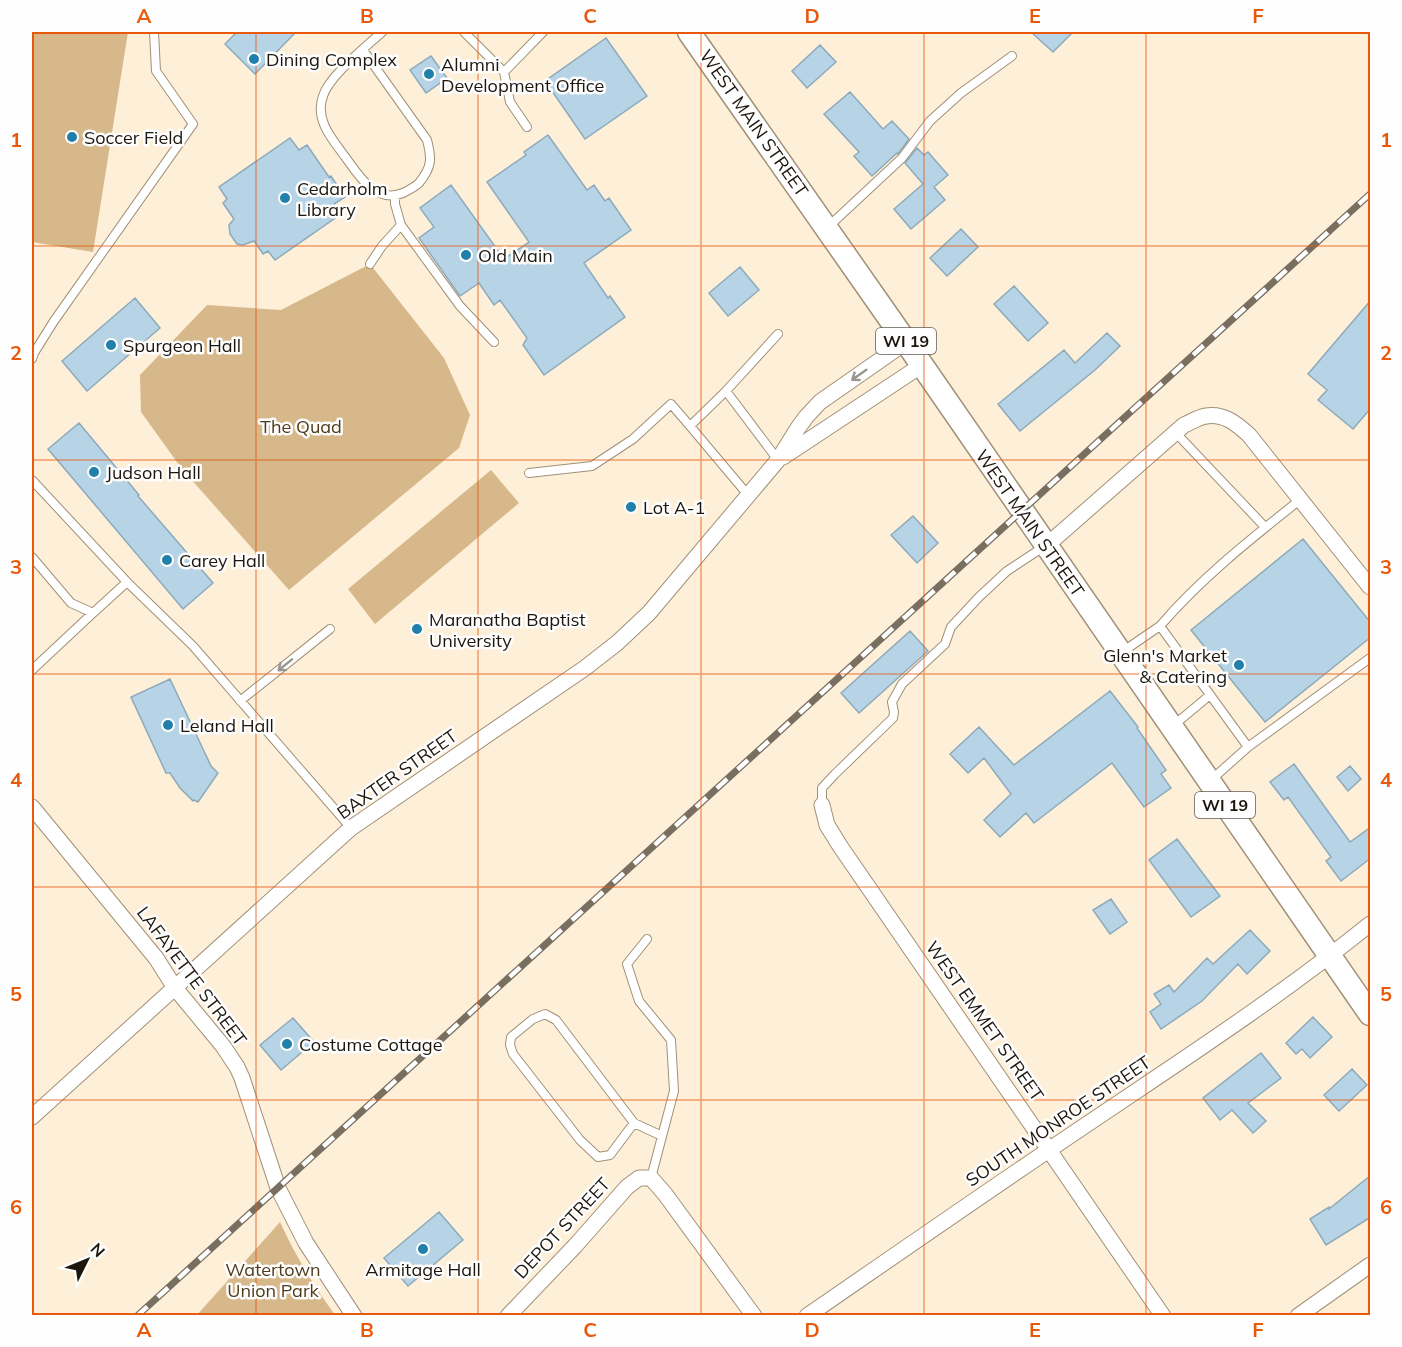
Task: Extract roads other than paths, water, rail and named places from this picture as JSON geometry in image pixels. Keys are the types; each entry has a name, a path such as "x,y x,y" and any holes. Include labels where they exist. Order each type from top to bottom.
{"main road":[{"name":"WEST MAIN STREET","path":"689,32 1371,1014"}],"street":[{"name":"BAXTER STREET","path":"32,1117 351,828 576,675 617,643 649,613 778,460 798,428 820,402 906,342"},
{"name":"BAXTER STREET","path":"778,460 921,364"},
{"path":"1046,546 1184,425 1206,416 1224,417 1236,423 1249,435 1371,587"},
{"name":"WEST EMMET STREET","path":"822,805 827,825 840,846 1164,1316"},
{"name":"LAFAYETTE STREET","path":"32,807 156,958 175,988 223,1046 237,1067 278,1188 306,1242 354,1316"},
{"name":"SOUTH MONROE STREET","path":"807,1316 1193,1053 1330,956 1371,924"},
{"name":"DEPOT STREET","path":"508,1316 627,1187 639,1178 651,1178"},
{"path":"651,1178 754,1316"},
{"path":"1298,1316 1371,1265"}],"lane":[{"path":"32,359 54,321 193,124 156,71 154,32"},
{"path":"363,50 427,140 430,166 417,185 395,196 383,194 363,182 328,134 322,120 320,106 323,94 330,82 363,50 382,32"},
{"path":"465,32 504,72 510,102 527,127"},
{"path":"504,72 543,32"},
{"path":"827,228 902,158 930,122 961,93 1012,56"},
{"path":"395,196 401,225 460,306 494,342"},
{"path":"370,264 382,246 401,225"},
{"path":"690,426 726,391 778,334"},
{"path":"726,391 778,460"},
{"path":"529,473 592,466 633,439 671,404 748,495"},
{"path":"1176,432 1266,527"},
{"path":"32,480 127,582 193,646 351,828"},
{"path":"1120,653 1160,626 1178,606 1300,499"},
{"path":"822,805 822,788 893,718 892,702 902,684 945,644 951,627 1007,571 1046,546"},
{"path":"32,557 71,603 93,613"},
{"path":"32,670 127,582"},
{"path":"1160,626 1248,747"},
{"path":"240,701 330,629"},
{"path":"1209,782 1248,747 1371,658"},
{"path":"1171,727 1210,695"},
{"path":"647,939 627,964 639,1001 670,1040 674,1090 651,1178"},
{"path":"634,1123 610,1155 598,1157 580,1140 513,1054 510,1045 511,1037 533,1019 545,1014 556,1020 634,1123 662,1136"}],"railway":[{"path":"137,1316 1370,194"}],"place":[{"name":"Dining Complex","path":"254,59"},
{"name":"Alumni Development Office","path":"429,74"},
{"name":"Soccer Field","path":"72,137"},
{"name":"Cedarholm Library","path":"285,198"},
{"name":"Old Main","path":"466,255"},
{"name":"Spurgeon Hall","path":"111,345"},
{"name":"Judson Hall","path":"94,472"},
{"name":"Lot A-1","path":"631,507"},
{"name":"Carey Hall","path":"167,560"},
{"name":"Maranatha Baptist University","path":"417,629"},
{"name":"Glenn's Market & Catering","path":"1239,665"},
{"name":"Leland Hall","path":"168,725"},
{"name":"Costume Cottage","path":"287,1044"},
{"name":"Armitage Hall","path":"423,1249"}],"park label":[{"name":"The Quad","path":"301,426"},
{"name":"Watertown Union Park","path":"273,1279"}]}
